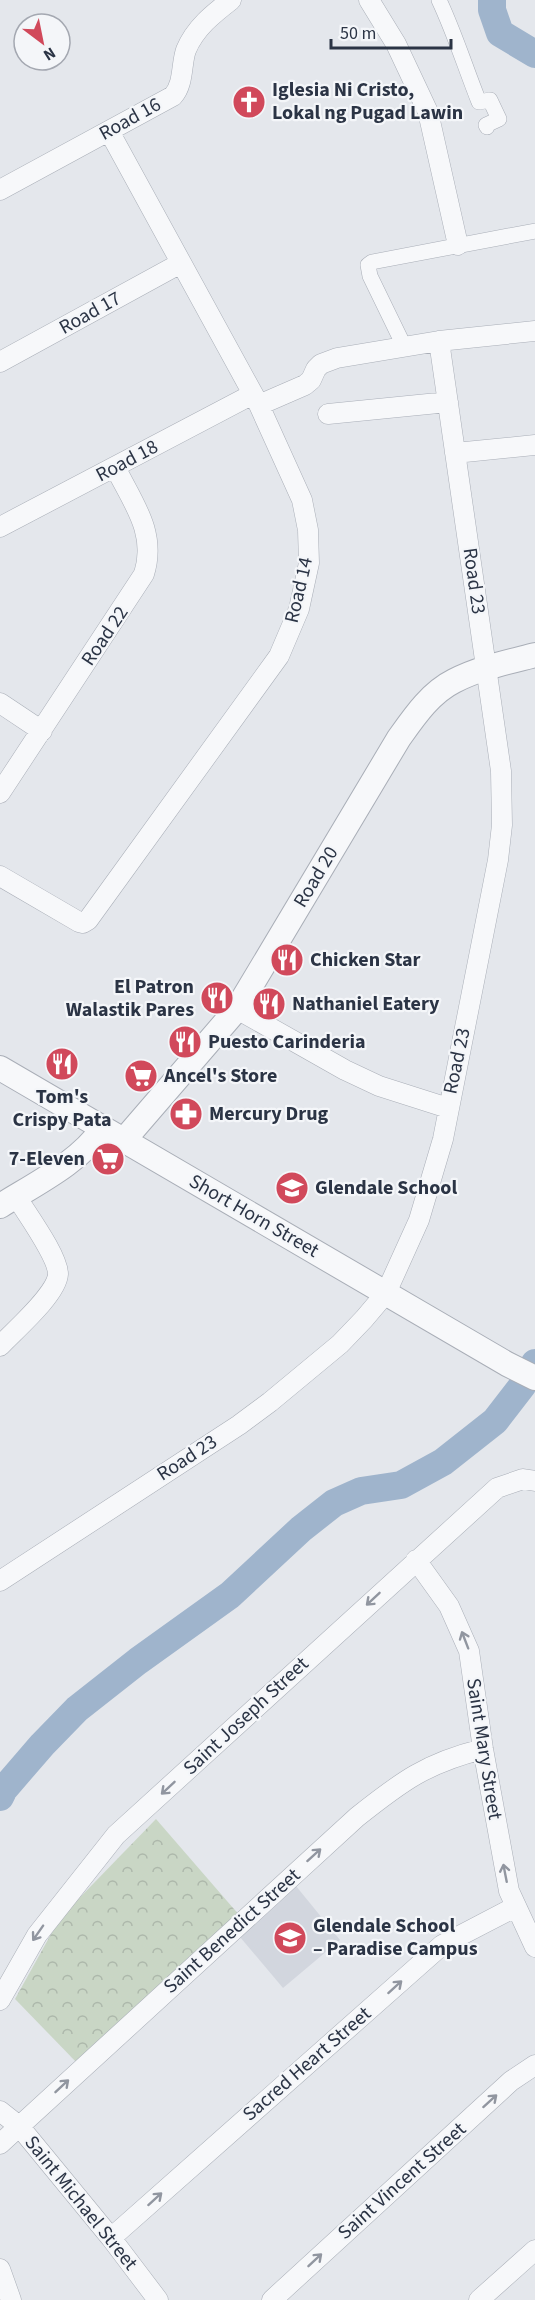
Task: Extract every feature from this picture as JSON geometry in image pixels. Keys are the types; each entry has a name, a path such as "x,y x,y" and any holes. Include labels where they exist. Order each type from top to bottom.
{"street":[{"path":"369,0 396,44 428,112 458,245"},
{"path":"439,0 456,35 466,71 479,102 490,100 499,119 486,124 487,127"},
{"name":"Road 16","path":"0,190 176,92 186,50 195,33 218,4"},
{"name":"Road 14","path":"0,876 83,923 93,914 279,656 299,609 309,563 308,530 302,500 256,400 109,131"},
{"path":"404,346 370,276 368,265 372,262 535,231"},
{"name":"Road 17","path":"0,362 181,263"},
{"name":"Road 18","path":"0,527 115,467 256,400 305,385 311,380 316,369 329,360 439,341 535,331"},
{"name":"Road 23","path":"0,1581 230,1430 270,1402 340,1344 386,1293 419,1220 443,1139 498,860 502,825 501,771 439,341"},
{"path":"328,414 448,402"},
{"path":"455,453 535,445"},
{"name":"Road 22","path":"0,793 136,590 149,560 147,530 115,467"},
{"name":"Road 20","path":"124,1140 237,1009 404,729 423,706 454,681 487,668 535,655"},
{"path":"0,703 42,731"},
{"path":"237,1009 345,1070 379,1086 448,1108"},
{"name":"Short Horn Street","path":"0,1068 507,1364 535,1378"},
{"path":"0,1346 48,1295 58,1275 56,1264 46,1244 8,1201 74,1159 103,1128"},
{"name":"Saint Joseph Street","path":"0,2000 37,1935 116,1835 497,1488 523,1479 535,1481"},
{"name":"Saint Mary Street","path":"416,1560 449,1606 469,1651 483,1749 509,1891 535,1947"},
{"name":"Saint Benedict Street","path":"0,2144 357,1817 404,1780 431,1765 483,1749"},
{"name":"Sacred Heart Street","path":"111,2238 442,1945 515,1907"},
{"name":"Saint Vincent Street","path":"272,2300 512,2081 535,2065"},
{"name":"Saint Michael Street","path":"0,2111 19,2126 111,2238 158,2300"},
{"path":"479,2300 535,2250"},
{"path":"0,2269 11,2300"}],"shaded area":[{"name":"Glendale School – Paradise Campus","path":"296,1886 340,1940 283,1988 240,1937"}],"green space":[{"path":"156,1819 240,1916 79,2065 15,1999 60,1918"}],"waterway":[{"path":"492,0 492,10 500,33 535,54"},
{"path":"0,1797 4,1789 42,1745 77,1709 138,1661 230,1595 301,1529 334,1503 361,1491 401,1485 443,1462 495,1421 522,1386 535,1363"}],"place":[{"name":"Iglesia Ni Cristo, Lokal ng Pugad Lawin","path":"249,102"},
{"name":"Chicken Star","path":"287,960"},
{"name":"El Patron Walastik Pares","path":"217,998"},
{"name":"Nathaniel Eatery","path":"269,1004"},
{"name":"Puesto Carinderia","path":"185,1042"},
{"name":"Tom's Crispy Pata","path":"62,1064"},
{"name":"Ancel's Store","path":"141,1076"},
{"name":"Mercury Drug","path":"186,1114"},
{"name":"7-Eleven","path":"108,1159"},
{"name":"Glendale School","path":"292,1188"},
{"name":"Glendale School – Paradise Campus","path":"290,1938"}]}
